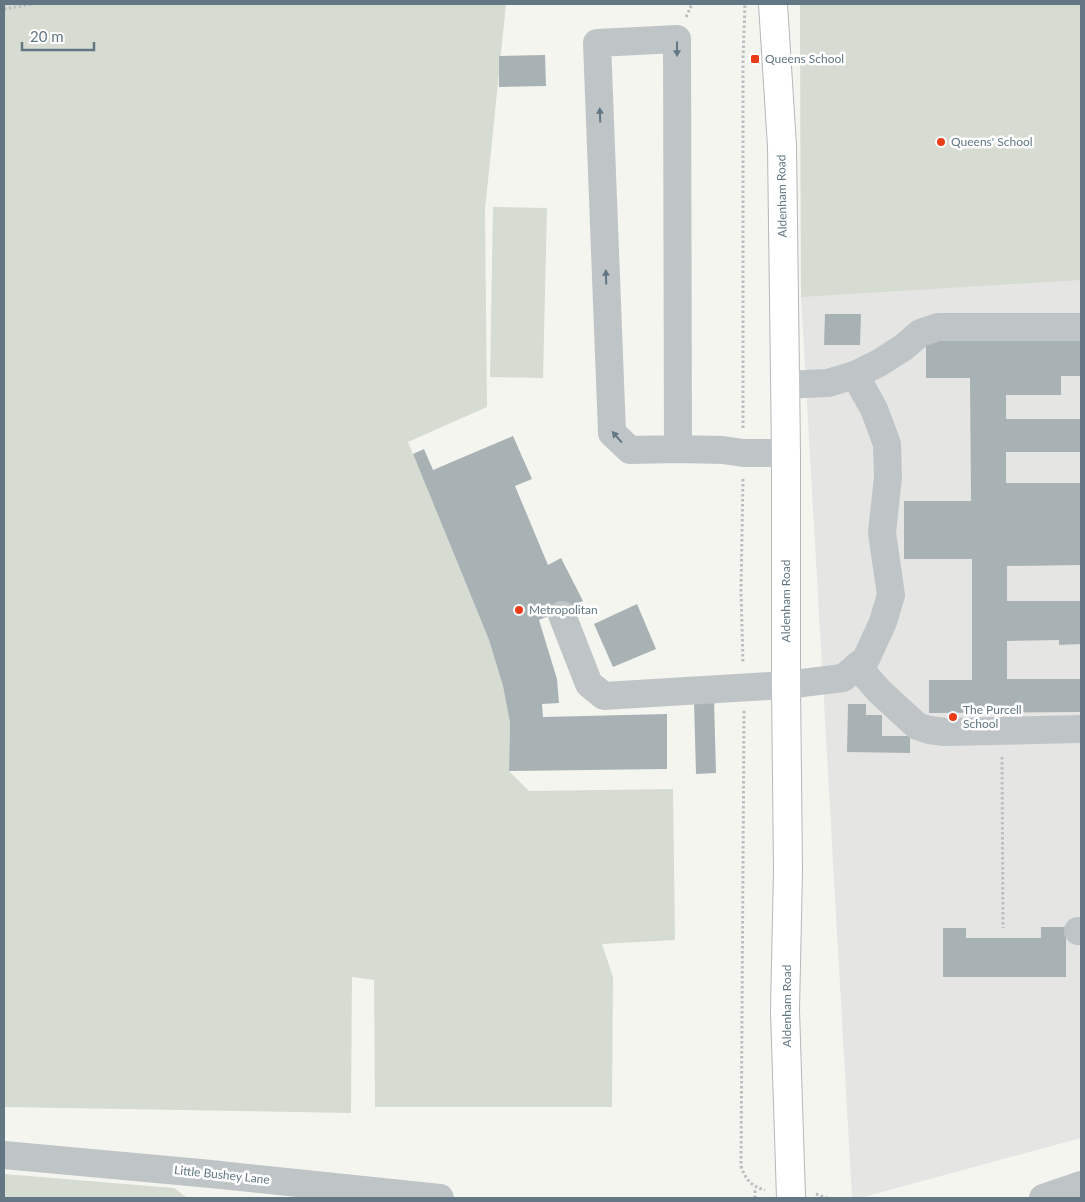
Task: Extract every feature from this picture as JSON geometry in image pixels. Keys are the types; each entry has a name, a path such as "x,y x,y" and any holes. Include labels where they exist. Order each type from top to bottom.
{"main road":[{"name":"Aldenham Road","path":"772,4 782,146 788,870 785,1010 791,1198"}],"street":[{"path":"678,449 677,39 597,43 612,433 630,450 678,449 723,450 743,453 786,453"},
{"path":"784,385 828,382 855,375 879,363 920,334 938,328 1081,327"},
{"path":"562,615 589,684 604,696 786,685 843,678 866,659 880,630 891,595 882,532 888,477 887,444 874,409 855,375"},
{"path":"857,666 880,692 917,726 929,730 945,732 1081,729"},
{"name":"Little Bushey Lane","path":"4,1156 211,1174 440,1198"},
{"path":"1043,1198 1081,1185"}],"path":[{"path":"4,9 33,4"},
{"path":"744,430 743,59 745,4"},
{"path":"743,476 741,590 743,667"},
{"path":"744,706 741,1166 743,1175 755,1188 764,1190"},
{"path":"1001,731 1003,928"},
{"path":"755,1188 755,1198"}],"shaded area":[{"path":"4,4 506,4 485,210 487,407 408,442 489,640 503,686 510,723 509,771 529,791 673,789 675,940 602,944 613,977 612,1107 375,1107 374,980 352,977 351,1113 4,1107"},
{"name":"The Purcell School","path":"800,4 1081,4 1081,1138 860,1198 852,1198 801,297"},
{"name":"Queens' School","path":"800,4 1081,4 1081,280 801,297"},
{"path":"493,207 547,208 543,378 490,377"},
{"path":"4,1174 174,1188 187,1198 4,1198"}],"building":[{"path":"545,55 546,86 499,87 499,56"},
{"path":"825,314 861,314 860,345 824,345"},
{"path":"1081,340 1081,376 1061,376 1061,395 1006,395 1006,419 1081,419 1081,452 1006,452 1006,483 1081,483 1081,565 1007,566 1007,601 1081,601 1081,644 1059,645 1059,640 1007,641 1007,679 1081,679 1081,712 929,713 929,680 972,680 972,559 904,559 904,501 971,501 970,378 926,378 926,341"},
{"name":"Metropolitan","path":"513,436 532,479 515,486 548,565 561,558 583,601 539,620 557,679 559,703 542,704 543,717 667,714 667,769 509,771 510,723 503,686 489,640 413,454 424,449 433,470"},
{"path":"637,604 656,649 613,667 594,624"},
{"path":"714,700 716,773 696,774 694,701"},
{"path":"848,704 866,704 866,715 882,715 882,736 910,736 910,753 847,752"},
{"path":"1041,927 1066,927 1066,977 943,977 943,928 966,928 966,938 1041,938"}],"place":[{"name":"Queens School","path":"755,59"},
{"name":"Queens' School","path":"941,142"},
{"name":"Metropolitan","path":"519,610"},
{"name":"The Purcell School","path":"953,717"}]}
